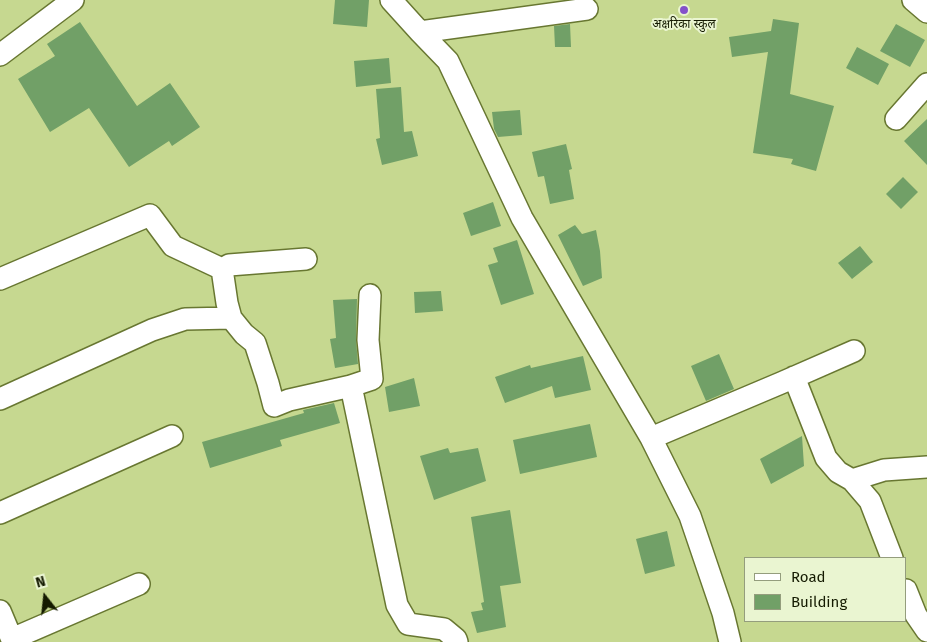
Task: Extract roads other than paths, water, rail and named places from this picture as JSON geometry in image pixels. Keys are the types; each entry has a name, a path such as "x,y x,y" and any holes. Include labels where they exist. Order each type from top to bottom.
{"street":[{"path":"0,55 73,0"},
{"path":"391,0 448,60 522,218 651,438 690,516 723,613 730,642"},
{"path":"913,0 927,12"},
{"path":"420,32 587,8"},
{"path":"896,119 927,84"},
{"path":"0,279 150,216 173,246 222,269 230,266 306,259"},
{"path":"222,269 231,318 244,334 255,343 274,406 290,400 351,386 372,379 368,340 370,295"},
{"path":"0,399 152,330 185,319 231,318"},
{"path":"651,438 854,351"},
{"path":"794,377 826,458 838,472 852,480 870,501 892,557"},
{"path":"351,386 397,605 408,624 444,629 457,642"},
{"path":"0,513 172,436"},
{"path":"852,480 884,470 927,467"},
{"path":"0,611 12,640 139,584"},
{"path":"907,592 916,615 927,631"}],"place":[{"name":"अक्षरिका स्कुल","path":"684,10"}]}
